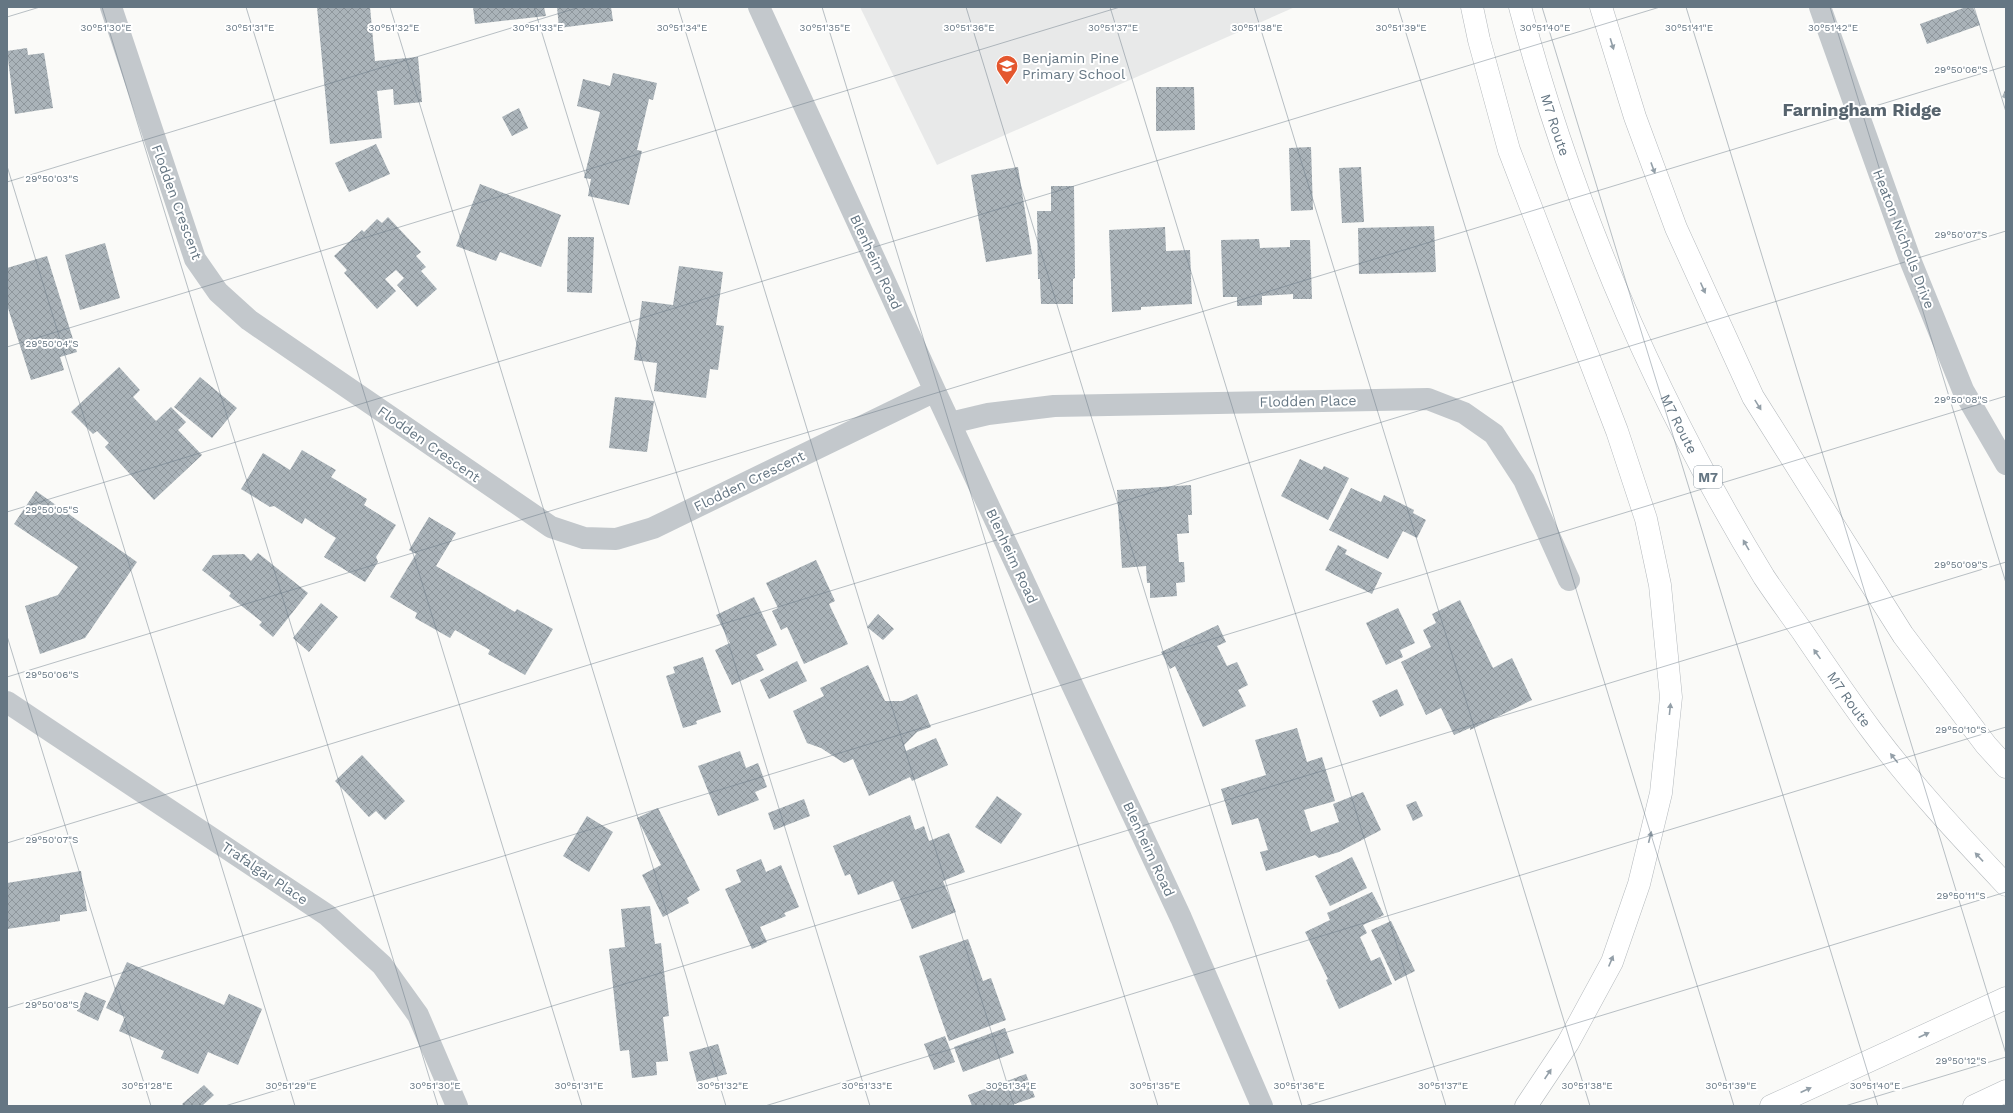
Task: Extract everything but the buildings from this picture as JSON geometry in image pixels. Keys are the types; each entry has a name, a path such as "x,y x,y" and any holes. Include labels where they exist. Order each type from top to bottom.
{"highway":[{"path":"1472,7 1478,40 1509,150 1617,431 1646,519 1660,585 1671,696 1661,793 1639,884 1614,955 1568,1043 1526,1106"},
{"name":"M7 Route","path":"1520,7 1540,80 1569,169 1600,249 1648,364 1703,468 1765,578 1873,733 1943,818 2006,885"},
{"path":"1601,7 1635,117 1676,228 1753,397 1903,635 1986,745 2006,767"},
{"path":"1771,1106 2006,998"},
{"path":"1974,1106 2006,1091"}],"street":[{"name":"Flodden Crescent","path":"111,7 195,259 218,292 249,320 550,527 584,538 616,539 653,528 935,391"},
{"name":"Blenheim Road","path":"759,7 935,391 1181,918 1262,1106"},
{"name":"Heaton Nicholls Drive","path":"1820,7 1911,262 1960,383 2006,464"},
{"name":"Flodden Place","path":"950,423 988,414 1054,406 1428,399 1464,413 1494,434 1524,480 1568,580"},
{"name":"Trafalgar Place","path":"7,702 327,915 382,964 418,1015 456,1106"}],"shaded area":[{"name":"Benjamin Pine Primary School","path":"860,7 1295,7 937,165"}],"place":[{"name":"Benjamin Pine Primary School","path":"1007,86"}],"district":[{"name":"Farningham Ridge","path":"1862,110"}]}
